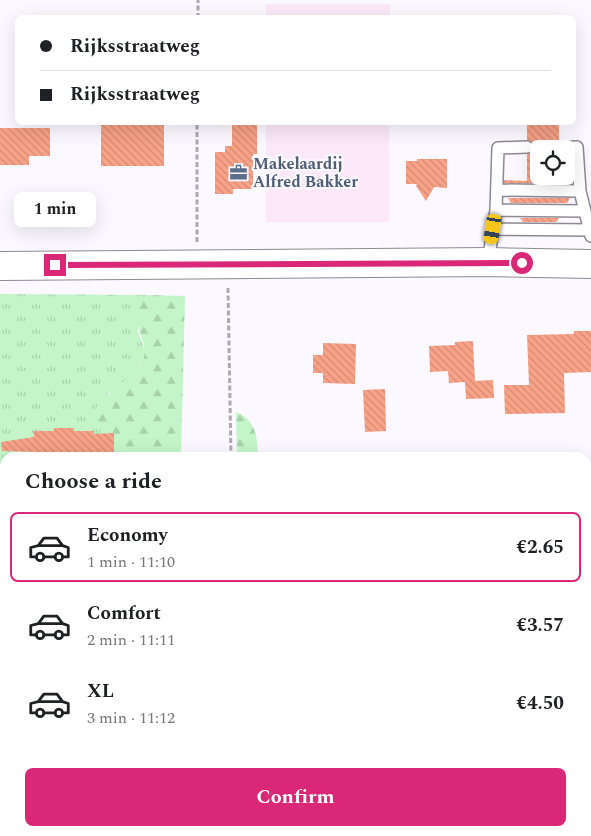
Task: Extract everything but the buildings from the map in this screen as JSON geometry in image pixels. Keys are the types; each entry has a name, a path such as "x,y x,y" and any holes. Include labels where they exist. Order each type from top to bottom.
{"main road":[{"path":"0,266 488,262 591,264"}],"lane":[{"path":"493,229 590,233 580,192 577,147 575,147"},
{"path":"488,262 498,190 498,148 527,148"},
{"path":"498,190 580,192"},
{"path":"496,210 585,211"}],"path":[{"path":"198,0 198,15"},
{"path":"197,248 198,125"},
{"path":"228,287 230,452"}],"shaded area":[{"path":"266,4 390,4 390,15 266,15"},
{"path":"266,125 389,125 389,222 266,222"}],"green space":[{"path":"0,294 148,295 139,307 138,331 146,355 130,377 108,393 103,428 113,434 114,452 0,452"},
{"path":"148,295 185,296 181,452 114,452 113,434 97,427 94,415 96,408 107,395 136,371 144,357 145,351 137,322 138,308"},
{"path":"236,412 252,425 256,436 258,452 237,452"}],"place":[{"name":"Makelaardij Alfred Bakker","path":"239,173"}],"route":[{"path":"55,265 522,263"}]}
